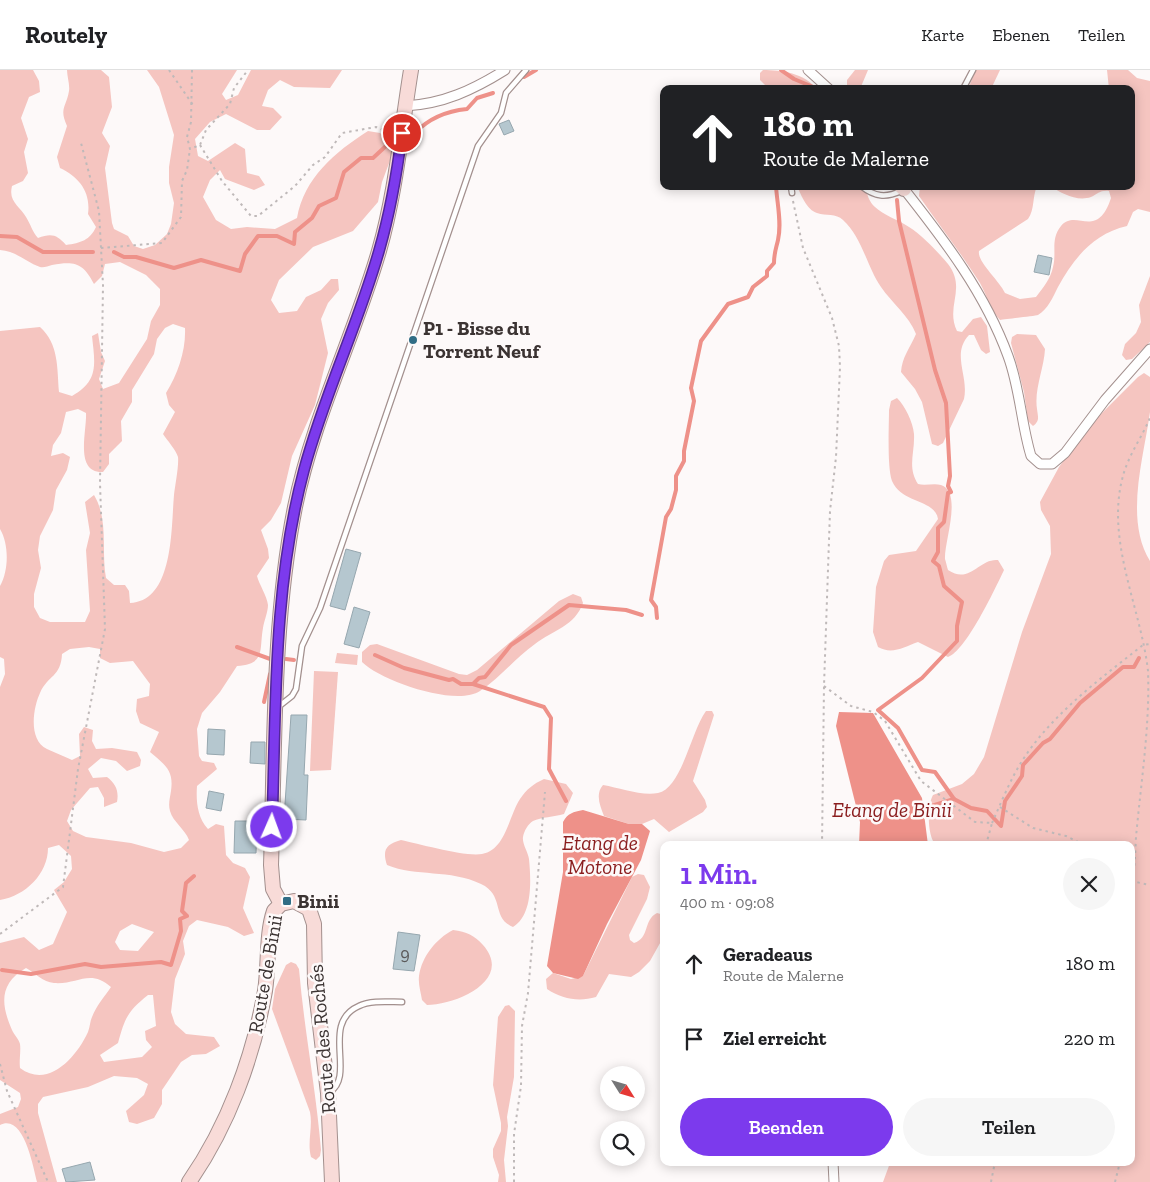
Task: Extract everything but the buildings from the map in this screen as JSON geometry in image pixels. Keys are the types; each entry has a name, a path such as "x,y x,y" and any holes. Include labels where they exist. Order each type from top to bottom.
{"street":[{"name":"Route de Binii","path":"281,904 273,889 271,865 276,708 284,573 295,509 317,426 378,253 391,202 411,70"},
{"path":"405,106 443,101 471,90 505,70"},
{"path":"808,70 825,85"},
{"path":"904,190 966,272 987,308 1012,368 1031,456 1040,464 1052,464 1065,453 1105,400 1150,349"},
{"name":"Route de Binii","path":"189,1182 222,1124 248,1059 265,988 272,916 281,904 289,901 298,902"},
{"name":"Route des Rochés","path":"298,902 309,909 313,919 315,983 328,1093 332,1182"},
{"path":"833,1166 834,1182"}],"lane":[{"path":"276,708 292,696 296,689 302,646 320,608 478,146 501,113 506,93 526,70"},
{"path":"965,85 974,70"},
{"path":"867,190 885,197 899,190"},
{"path":"328,1093 336,1088 340,1080 338,1037 341,1026 349,1014 359,1006 402,1002"}],"path":[{"path":"169,70 193,105"},
{"path":"101,248 162,243 180,217 182,181 187,170 190,149 187,137 193,105 192,70"},
{"path":"190,149 200,145 206,130 230,104 234,88 248,70"},
{"path":"200,145 233,194 251,216 258,216 295,186 312,164 325,157 342,134 376,127 390,132 402,133"},
{"path":"0,934 64,887 78,769 105,629 100,483 103,285 100,211 81,143"},
{"path":"792,193 799,234 832,318 840,358 836,457 830,511 830,555 824,686 822,841"},
{"path":"1135,851 1149,708 1148,671 1119,540 1120,495 1123,476 1150,418"},
{"path":"987,841 992,823 1021,761 1043,734 1086,690 1143,645 1150,644"},
{"path":"824,686 851,706 873,712 885,722 921,781 975,822 992,823"},
{"path":"514,1182 514,1134 522,1086 522,1026 528,993 545,792"},
{"path":"1000,807 1033,828 1066,836 1076,841"},
{"path":"1135,882 1150,885"},
{"path":"0,1064 7,1091 48,1182"},
{"path":"991,1182 994,1166"},
{"path":"1115,1182 1119,1166"}],"shaded area":[{"path":"0,70 33,70 39,81 40,92 29,97 21,118 28,139 24,152 28,173 23,181 12,186 13,200 24,213 38,238 54,236 66,245 84,240 91,235 96,227 88,214 88,199 82,186 73,176 60,168 57,157 67,126 63,111 69,91 67,70 101,70 109,77 112,107 102,133 110,146 105,168 112,223 114,229 128,236 134,246 143,249 155,245 167,234 171,224 174,203 169,183 169,167 174,135 159,87 147,70 237,70 222,94 226,100 238,95 251,70 342,70 330,88 294,87 280,80 268,90 262,106 273,108 282,117 270,130 257,130 226,114 210,122 195,139 198,156 208,161 235,143 245,149 247,173 259,176 265,185 254,190 225,179 220,170 210,180 203,197 216,220 231,229 247,227 275,229 297,218 306,190 314,178 333,157 368,131 380,133 393,143 391,158 382,182 378,202 353,231 313,247 279,280 271,300 279,313 297,311 306,297 321,290 331,279 338,279 339,290 328,303 321,319 328,353 315,405 292,456 281,503 271,520 261,530 268,549 269,558 257,576 268,605 261,649 257,659 253,662 237,666 220,692 202,713 197,729 199,756 202,761 214,763 217,769 197,786 199,814 208,829 216,824 224,826 226,855 233,863 245,868 250,877 243,908 254,933 244,936 228,927 197,920 189,926 183,941 185,954 175,979 171,1012 175,1024 186,1034 214,1037 220,1046 206,1054 192,1055 181,1062 162,1090 162,1104 154,1118 137,1124 129,1122 126,1111 144,1095 148,1084 137,1078 114,1076 88,1087 43,1097 38,1104 38,1113 57,1182 37,1182 30,1154 21,1134 8,1123 0,1125 0,1114 18,1107 21,1099 20,1093 0,1080 0,943 24,937 39,950 53,944 67,912 54,890 64,882 72,869 71,856 59,845 48,848 44,867 33,882 18,894 0,900 0,687 5,674 4,659 0,657 0,586 5,572 7,557 5,542 0,529 0,331 40,327 51,341 54,349 59,392 72,396 81,390 91,378 94,363 92,336 98,333 101,352 105,361 99,379 103,389 119,383 147,339 151,321 160,305 160,289 146,275 120,262 105,264 102,276 94,284 86,272 78,265 67,263 40,267 11,252 0,250","holes":["173,324 185,328 185,336 180,362 166,393 169,405 175,412 163,434 175,451 178,461 170,543 162,577 155,590 144,599 130,603 129,591 125,585 114,585 106,578 102,515 94,495 85,502 90,533 86,550 90,611 85,622 50,622 40,618 34,607 34,594 41,568 38,550 40,536 53,510 56,490 67,470 70,457 63,453 51,456 53,445 61,433 66,412 78,409 86,413 85,459 88,466 103,472 109,464 109,454 122,441 121,421 132,402 132,390 154,354 157,339 165,328","89,647 100,649 100,658 110,663 133,661 150,684 149,696 137,699 136,711 140,723 159,732 150,752 170,773 172,784 169,803 170,811 189,840 181,848 164,852 131,843 86,837 73,831 67,821 71,810 90,788 98,787 104,798 104,807 117,802 118,794 113,782 107,777 93,778 88,769 101,758 116,761 127,771 140,766 141,760 137,752 112,748 96,749 92,741 93,730 84,727 79,734 80,756 72,760 47,749 37,739 34,715 40,693 57,672 62,654 70,649","132,924 154,932 138,951 120,950 115,942 120,931","26,968 43,979 54,983 90,978 103,981 111,987 96,1009 83,1042 69,1060 51,1073 41,1075 30,1074 20,1068 20,1044 8,1020 4,1002 7,987 11,980","148,995 153,995 156,1026 145,1031 146,1040 152,1047 142,1057 104,1062 100,1055 118,1043 125,1021 135,1006"]},
{"path":"763,70 785,72 806,79 812,85 765,85 760,80 760,73"},
{"path":"855,70 868,70 862,85 847,85 847,80"},
{"path":"976,70 1000,70 993,85 970,85"},
{"path":"1107,70 1128,70 1137,78 1150,81 1150,212 1138,209 1133,212 1127,226 1094,241 1071,266 1045,310 1038,315 1000,320 973,272 919,196 920,190 1036,190 1032,211 1028,219 979,251 979,255 1005,293 1020,299 1036,297 1052,271 1056,236 1061,226 1067,221 1093,221 1099,218 1105,211 1111,198 1109,191 1101,192 1091,197 1075,198 1057,190 1135,190 1135,85 1109,85"},
{"path":"799,190 866,190 875,207 914,231 930,244 948,264 956,282 953,314 957,331 962,332 973,319 981,317 987,326 990,352 986,354 981,350 974,335 969,335 964,342 961,358 965,390 964,399 943,443 938,446 932,444 922,402 915,389 901,372 905,357 916,334 913,327 881,287 860,243 850,227 837,216 820,214 813,211 805,202"},
{"path":"1150,276 1150,342 1132,359 1126,360 1122,355 1125,344 1136,333 1141,322 1139,305"},
{"path":"1017,334 1036,335 1045,349 1036,402 1038,419 1033,426 1028,421 1024,392 1011,343 1012,337"},
{"path":"1144,373 1150,377 1150,412 1138,488 1137,507 1138,526 1142,544 1150,561 1150,1182 883,1182 889,1166 1135,1166 1135,841 933,841 929,813 933,795 962,784 974,774 984,757 1022,632 1051,554 1050,526 1041,510 1040,502 1059,467 1089,426"},
{"path":"897,398 903,405 912,424 914,441 912,466 918,484 941,485 947,489 951,497 951,518 945,551 948,570 956,574 968,573 991,560 998,560 1004,570 971,632 963,644 948,657 918,642 893,650 883,649 878,647 873,632 876,587 884,561 889,555 916,551 938,519 936,513 931,508 903,494 892,481 889,457 889,410 891,401"},
{"path":"573,594 581,597 583,603 575,617 563,627 542,639 487,686 469,695 454,696 419,690 385,677 362,662 362,652 370,645 377,644 459,674 467,675 477,670 559,601"},
{"path":"337,653 358,655 357,665 335,663"},
{"path":"314,671 338,672 331,770 310,771"},
{"path":"706,711 712,711 714,715 693,781 705,800 707,807 703,812 669,832 654,819 642,824 629,824 604,816 599,796 603,785 651,794 666,789 674,781"},
{"path":"544,779 566,784 573,793 564,814 533,821 525,830 523,840 529,859 529,896 524,914 513,927 502,918 493,894 481,884 457,876 410,871 387,865 385,852 387,848 392,843 401,840 465,854 482,854 490,851 502,839 516,806 523,795 530,787"},
{"path":"638,874 644,875 650,887 647,899 629,935 630,940 634,943 639,941 653,916 657,913 660,914 660,943 650,961 631,977 609,974 596,997 571,999 547,989 546,979 553,973 571,979 583,976 632,877"},
{"path":"453,930 470,934 483,945 491,958 491,969 487,979 478,988 466,995 452,1001 427,1005 422,1000 419,979 423,962 436,943"},
{"path":"291,962 296,964 299,969 321,1150 320,1156 316,1160 311,1157 310,1151 310,1112 272,1009 275,989 286,965"},
{"path":"509,1005 515,1011 514,1077 507,1117 508,1126 504,1160 506,1182 498,1182 499,1175 493,1157 493,1149 501,1131 501,1123 493,1085 498,1017 505,1006"}],"water":[{"name":"Etang de Binii","path":"839,712 873,713 922,798 927,841 859,841 860,822 836,726"},
{"name":"Etang de Motone","path":"583,810 629,824 642,824 650,831 641,860 607,924 583,976 578,979 553,973 547,966 563,872 563,822 571,813"}],"waterway":[{"path":"524,77 536,70"},
{"path":"781,70 794,79 808,85"},
{"path":"415,133 433,119 446,113 467,109 477,98 493,93"},
{"path":"114,252 124,257 136,257 174,268 201,260 240,271 245,254 258,236 277,236 294,244 295,232 312,218 319,206 336,198 344,172 361,158 373,158 387,145"},
{"path":"657,618 656,607 651,600 666,517 671,509 676,490 676,476 684,461 684,451 694,401 691,388 701,341 728,304 748,297 753,287 767,276 767,271 774,263 780,227 776,190"},
{"path":"897,200 899,221 935,370 946,403 950,476 948,486 951,492 948,493 944,522 938,528 938,552 933,561 939,566 944,586 962,602 957,626 957,641 922,678 878,710 898,728 922,770 935,772 954,799"},
{"path":"0,236 17,237 43,252 93,252"},
{"path":"375,655 404,668 449,680 453,679 461,684 473,684 479,678 485,677 511,645 569,605 626,610 642,615"},
{"path":"237,647 273,660"},
{"path":"925,808 954,799 971,808 987,811 1001,826 1005,801 1022,776 1023,765 1043,743 1050,739 1080,703 1123,667 1134,667 1139,658"},
{"path":"286,659 294,660"},
{"path":"264,702 270,674"},
{"path":"473,684 544,707 551,718 549,769 566,801"},
{"path":"2,970 31,974 85,964 101,967 161,962 171,965 181,931 180,919 187,916 182,911 186,883 194,876"}],"place":[{"name":"P1 - Bisse du Torrent Neuf","path":"413,340"},
{"name":"Binii","path":"287,901"}],"route":[{"path":"272,827 282,600 288,545 304,470 317,426 384,234 397,170 402,133"}]}
